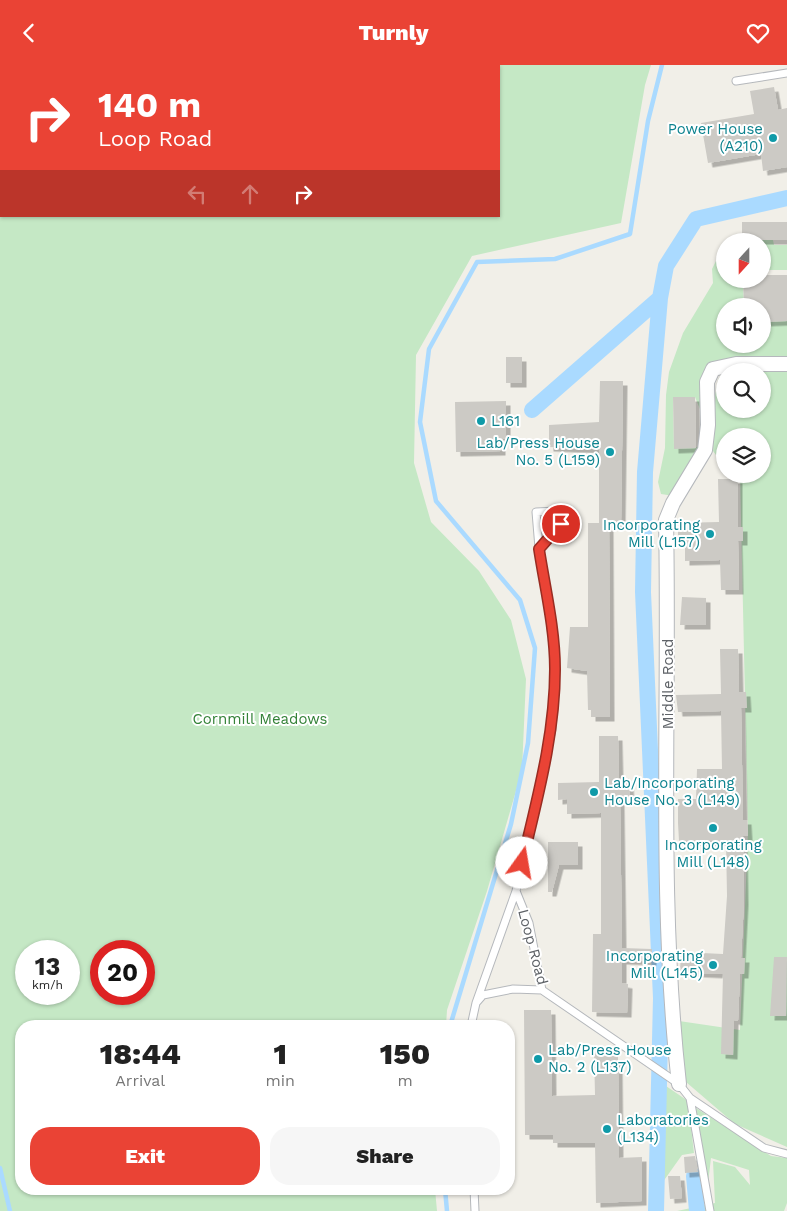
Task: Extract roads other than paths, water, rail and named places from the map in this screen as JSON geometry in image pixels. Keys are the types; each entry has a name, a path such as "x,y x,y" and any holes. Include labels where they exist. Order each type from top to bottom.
{"street":[{"name":"Middle Road","path":"674,1081 668,843 666,520 705,450 708,425 707,381 713,369 736,364 787,364"}],"lane":[{"path":"736,81 787,73"},
{"name":"Loop Road","path":"539,549 561,524 564,515 558,511 536,513 539,549 550,618 555,686 552,729 516,891 529,923 542,989 674,1081 690,1098"},
{"path":"472,1020 516,891"},
{"path":"476,1003 483,995 513,989 542,989"},
{"path":"690,1098 764,1148 787,1154"},
{"path":"690,1098 710,1211"},
{"path":"474,1195 475,1211"}],"waterway":[{"path":"452,1020 511,824 528,743 535,648 520,600 436,501 420,422 429,349 477,262 555,259 630,234 648,121 662,65"},
{"path":"656,1211 661,998 643,592 645,472 660,298 666,266 696,219 787,198"},
{"path":"532,410 660,298"},
{"path":"0,1168 10,1211"},
{"path":"694,1176 697,1211"},
{"path":"446,1195 447,1211"}],"place":[{"name":"Power House (A210)","path":"773,138"},
{"name":"L161","path":"481,421"},
{"name":"Lab/Press House No. 5 (L159)","path":"610,452"},
{"name":"Incorporating Mill (L157)","path":"710,534"},
{"name":"Lab/Incorporating House No. 3 (L149)","path":"594,792"},
{"name":"Incorporating Mill (L148)","path":"713,828"},
{"name":"Incorporating Mill (L145)","path":"713,965"},
{"name":"Lab/Press House No. 2 (L137)","path":"538,1059"},
{"name":"Laboratories (L134)","path":"607,1129"}],"park label":[{"name":"Cornmill Meadows","path":"260,719"}]}
